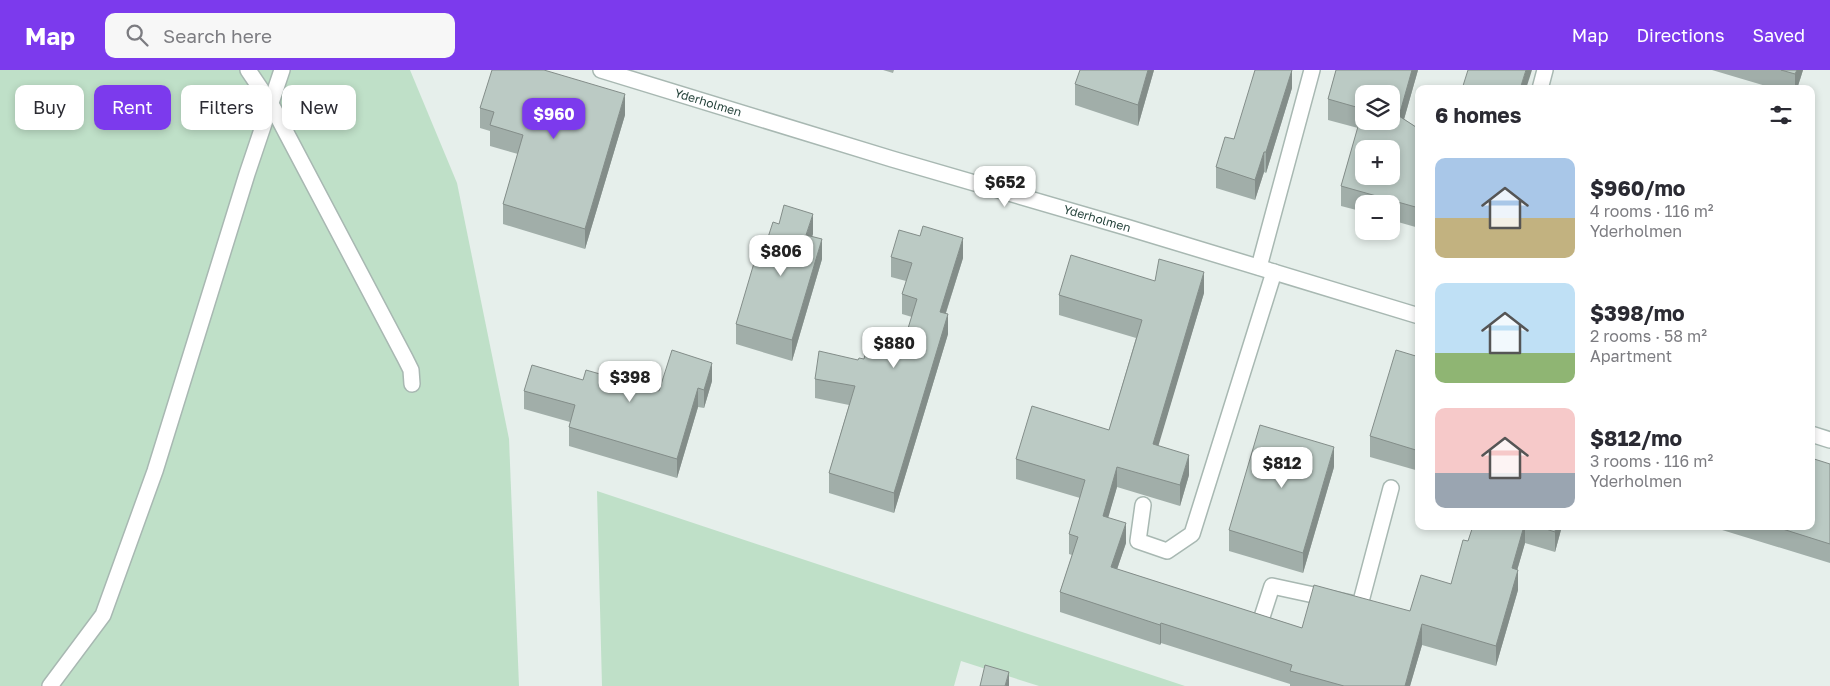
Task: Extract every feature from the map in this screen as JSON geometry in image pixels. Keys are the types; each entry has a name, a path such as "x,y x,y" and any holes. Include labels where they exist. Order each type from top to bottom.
{"street":[{"path":"248,70 258,85"},
{"path":"272,101 282,70"},
{"name":"Yderholmen","path":"601,70 1415,315"},
{"path":"1259,267 1312,70"},
{"path":"1541,85 1545,70"},
{"path":"272,106 405,358 410,370 412,384"},
{"path":"50,686 103,616 155,471 263,130"},
{"path":"1143,505 1138,541 1167,551 1192,534 1274,272"},
{"path":"1815,435 1830,440"},
{"path":"1261,620 1272,586 1360,605 1391,488"}],"green space":[{"path":"0,70 410,70 457,183 509,439 519,686 0,686"},
{"path":"597,491 1185,686 1039,686 961,661 954,686 602,686"}],"building":[{"path":"492,70 544,70 625,94 585,229 503,204 523,135 490,125 494,112 480,108"},
{"path":"1080,70 1148,70 1138,105 1075,84"},
{"path":"1255,70 1292,70 1255,180 1216,167 1225,137 1234,139"},
{"path":"1336,70 1412,70 1400,112 1400,85 1355,85 1355,107 1328,99"},
{"path":"1468,70 1526,70 1521,85 1463,85"},
{"path":"1781,70 1797,70 1795,74"},
{"path":"1400,117 1415,126 1415,207 1400,203 1400,195 1373,195 1341,186 1357,130 1400,130"},
{"path":"784,205 813,214 806,235 822,239 792,340 736,324 754,263 759,265 773,222 779,224"},
{"path":"923,226 963,238 940,312 948,314 894,493 829,473 855,386 815,379 819,351 858,360 859,358 864,359 866,351 898,361 917,299 902,294 912,263 891,257 899,230 920,236"},
{"path":"1071,255 1155,281 1159,259 1204,272 1153,444 1189,455 1180,485 1117,467 1103,516 1126,523 1111,567 1302,628 1314,585 1410,611 1421,575 1451,584 1463,540 1468,541 1472,530 1523,530 1512,568 1518,570 1496,646 1422,624 1405,686 1344,686 1290,671 1292,665 1060,592 1078,537 1069,534 1085,480 1016,459 1032,406 1109,430 1142,320 1059,295"},
{"path":"672,350 712,363 704,390 698,388 677,459 569,427 575,405 524,391 532,365 583,380 586,370 659,391"},
{"path":"1396,350 1415,356 1415,450 1370,436"},
{"path":"1260,425 1334,447 1303,553 1229,530"},
{"path":"1815,459 1830,464 1830,544 1786,530 1815,530"},
{"path":"985,665 1009,672 1005,686 980,686"}]}
